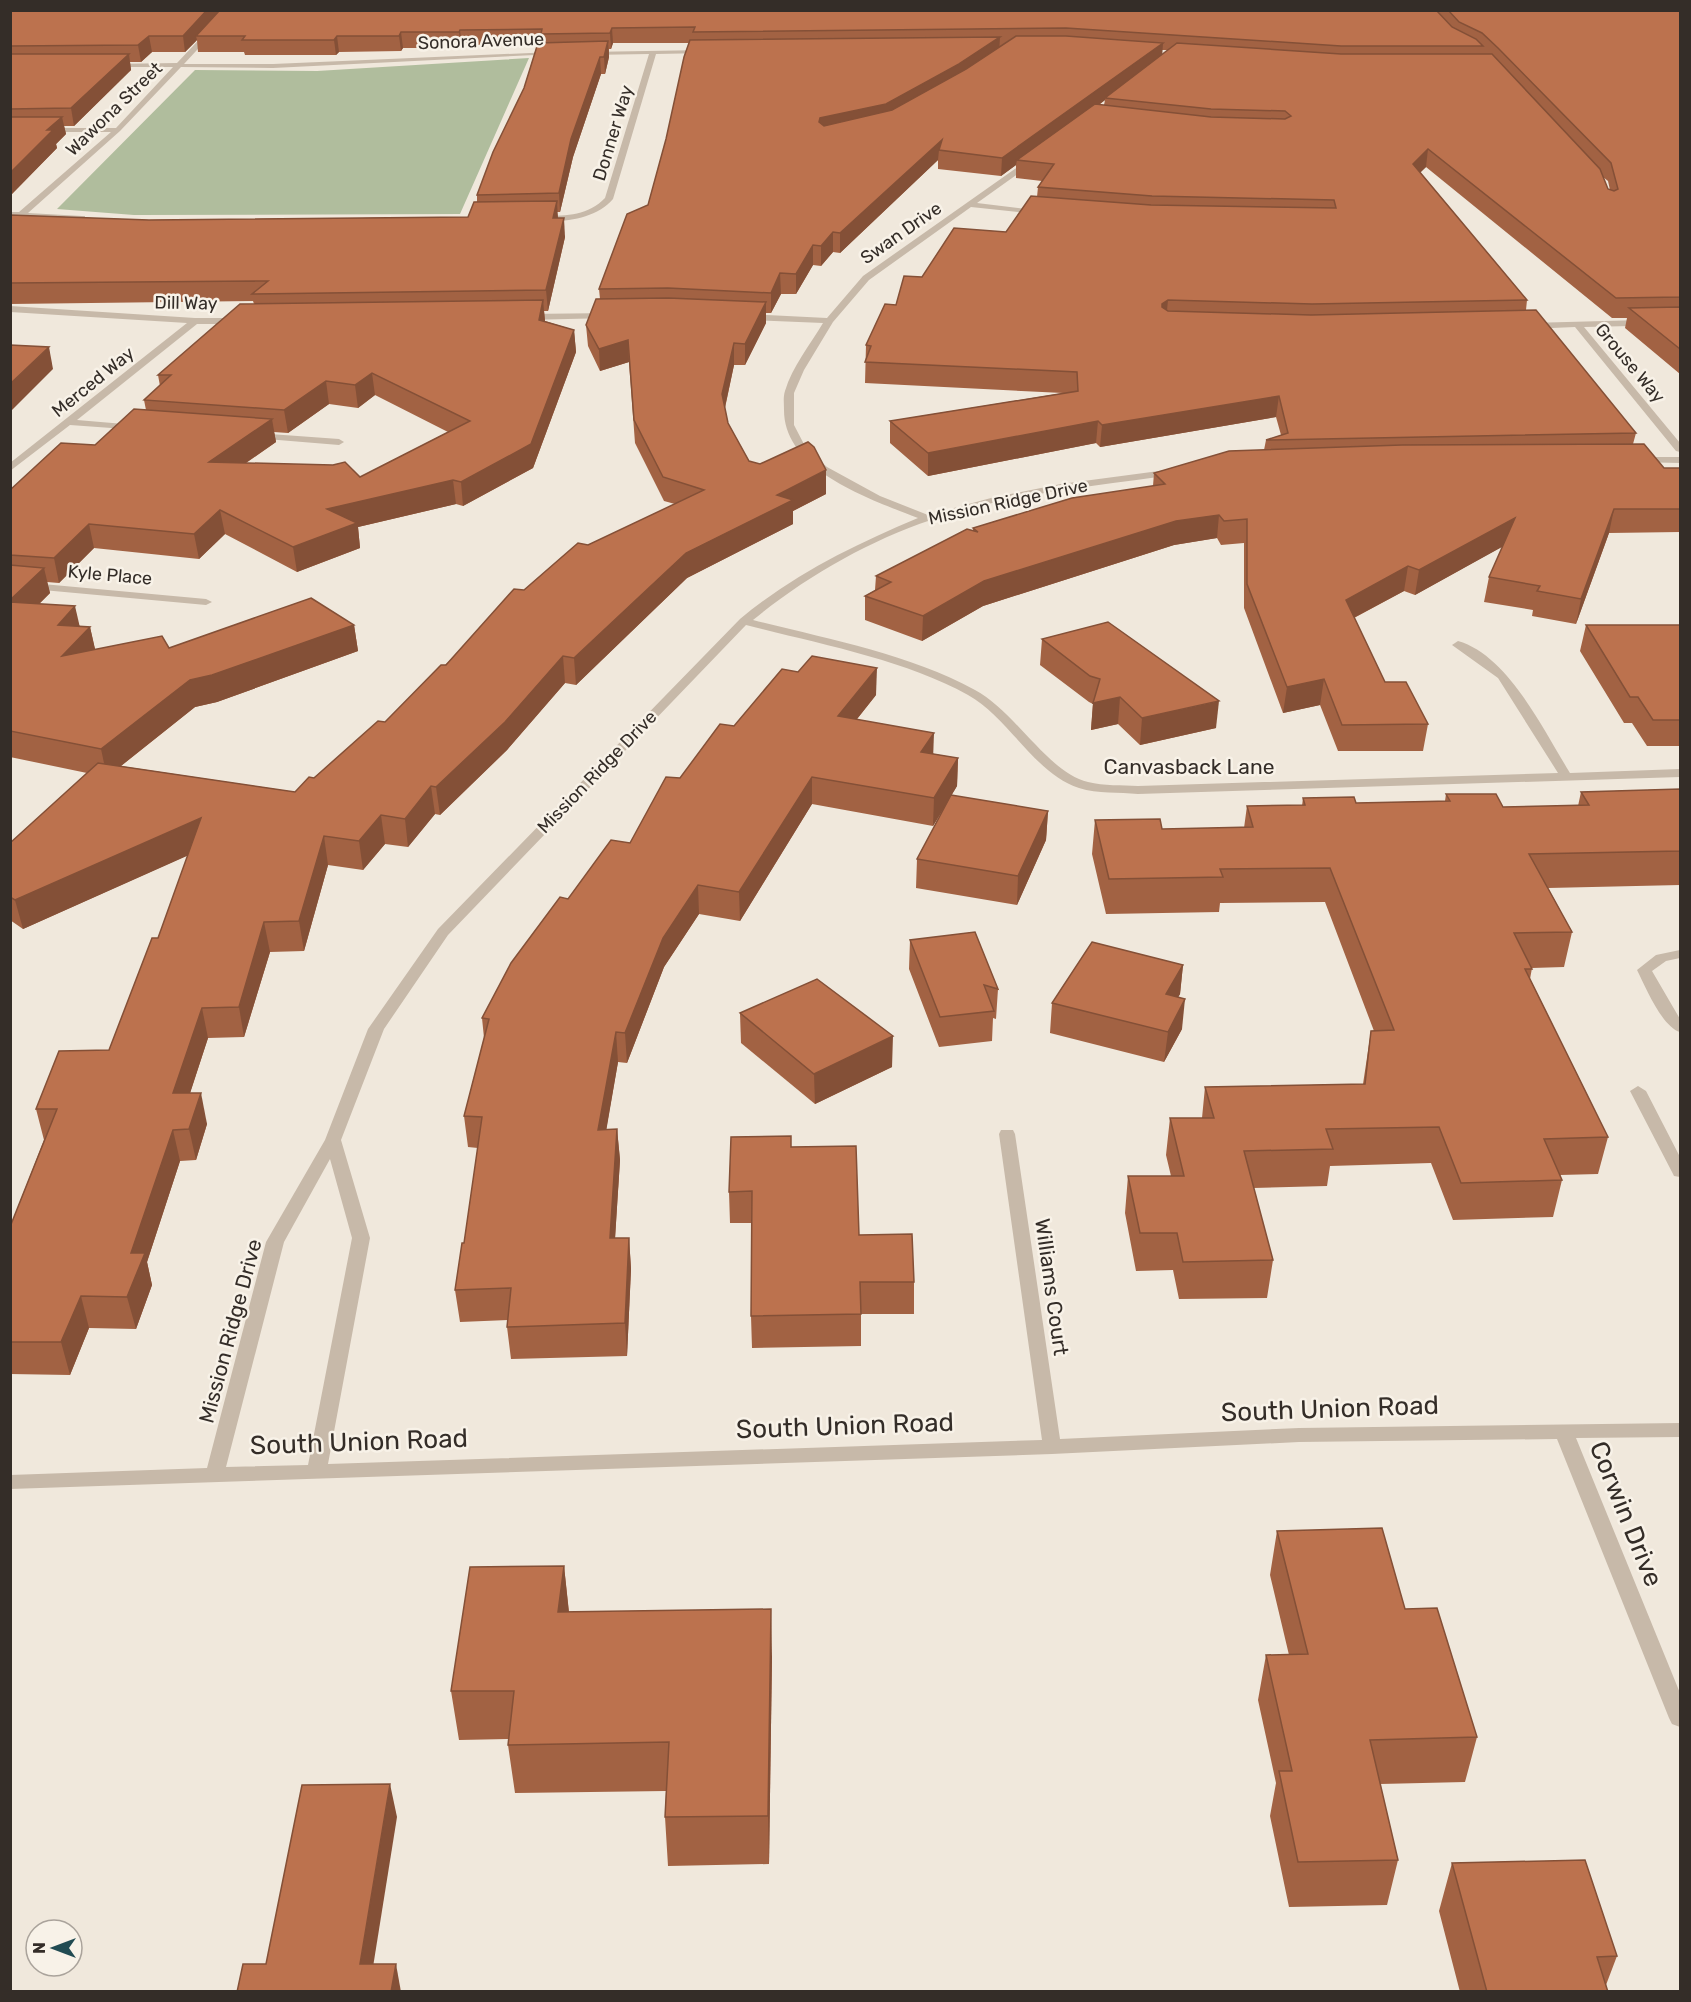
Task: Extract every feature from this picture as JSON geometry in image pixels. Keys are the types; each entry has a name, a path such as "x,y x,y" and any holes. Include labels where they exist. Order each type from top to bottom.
{"street":[{"name":"Wawona Street","path":"10,222 118,130 231,10"},
{"name":"Donner Way","path":"525,218 576,216 603,207 609,199 653,52"},
{"path":"581,53 711,52"},
{"name":"Sonora Avenue","path":"101,66 332,64 558,54"},
{"path":"10,130 118,130"},
{"name":"Swan Drive","path":"927,518 876,498 823,469 803,452 789,425 789,393 799,370 829,321 866,278 1036,158"},
{"path":"970,205 1050,214"},
{"path":"10,214 96,219"},
{"name":"Dill Way","path":"10,309 195,321 254,320"},
{"path":"515,317 622,315"},
{"path":"735,316 829,321"},
{"name":"Merced Way","path":"10,468 195,321"},
{"path":"1520,326 1680,322"},
{"name":"Grouse Way","path":"1578,326 1680,449"},
{"path":"70,422 143,429"},
{"path":"247,436 339,442"},
{"path":"1621,460 1680,460"},
{"name":"Mission Ridge Drive","path":"215,1474 275,1242 333,1140 376,1029 443,932 744,621 777,594 861,546 927,518 991,501 1061,487 1183,471"},
{"name":"Kyle Place","path":"10,584 206,602"},
{"name":"Canvasback Lane","path":"744,621 875,656 973,693 1004,715 1063,776 1083,785 1138,790 1680,773"},
{"path":"1458,645 1471,651 1503,676 1566,776"},
{"path":"1680,954 1661,958 1644,970 1671,1018 1680,1027"},
{"path":"1638,1091 1680,1172"},
{"name":"Williams Court","path":"1008,1134 1052,1447"},
{"path":"317,1470 361,1238 333,1140"},
{"name":"South Union Road","path":"10,1482 1052,1447 1299,1435 1680,1430"},
{"name":"Corwin Drive","path":"1563,1431 1680,1718"}],"green space":[{"path":"529,58 460,214 134,215 57,209 195,70 317,71"}],"building":[{"path":"10,10 207,10 183,36 149,36 138,45 10,46"},
{"path":"220,10 1436,10 1452,27 1476,39 1483,46 1341,46 1066,28 693,32 695,27 612,28 610,33 541,34 542,29 460,30 459,32 401,32 399,36 337,36 334,40 242,40 245,36 196,36"},
{"path":"1448,10 1680,10 1680,297 1616,298 1428,149 1413,164 1527,300 1312,304 1168,300 1162,304 1162,307 1168,311 1311,315 1536,310 1636,433 1266,440 1288,433 1279,396 1102,425 1098,421 928,453 890,421 1078,391 1077,372 865,362 871,346 866,345 885,304 896,305 904,276 922,277 954,228 1006,232 1031,196 1151,205 1336,208 1334,200 1152,196 1038,187 1054,164 1017,160 1095,104 1211,117 1285,119 1291,116 1285,111 1211,109 1105,98 1177,43 1341,54 1492,54 1600,169 1608,189 1614,191 1618,189 1611,163 1498,48 1482,33 1459,22"},
{"path":"1016,36 1066,36 1163,43 1002,158 939,150 942,140 840,233 833,232 821,246 813,245 796,274 780,273 771,293 668,288 599,289 627,214 648,205 690,40 1000,37 959,64 886,104 820,118 819,122 824,126 892,110 966,69"},
{"path":"608,41 604,57 600,57 571,139 559,193 477,195 493,152 524,88 538,43"},
{"path":"10,54 129,54 71,108 10,109"},
{"path":"10,117 62,117 47,130 53,130 10,173"},
{"path":"557,201 553,218 564,218 546,290 252,294 268,281 10,283 10,215 149,220 468,217 474,202"},
{"path":"668,298 766,302 745,344 734,343 722,394 728,423 749,461 760,464 808,442 814,447 826,470 777,495 793,500 686,553 574,658 563,656 505,722 436,787 431,786 405,819 381,815 359,841 324,836 299,921 264,922 239,1007 202,1008 173,1093 201,1093 189,1129 173,1130 131,1253 145,1253 127,1297 81,1296 61,1342 10,1342 10,1227 57,1109 36,1109 59,1051 109,1050 152,938 158,938 201,818 15,900 10,897 10,843 98,763 295,792 309,777 314,778 378,721 385,722 441,665 446,665 514,589 524,590 578,543 588,545 704,490 663,477 634,420 628,340 599,349 586,325 596,299"},
{"path":"543,300 539,320 574,330 531,444 461,482 453,480 327,509 357,523 293,547 220,510 194,534 89,524 54,558 10,555 10,490 61,443 95,445 134,409 272,419 209,462 333,465 345,462 360,477 470,421 372,373 355,385 326,381 284,410 144,400 171,375 158,375 240,304"},
{"path":"1680,307 1680,349 1629,308"},
{"path":"10,345 49,347 10,384"},
{"path":"1644,444 1664,468 1680,468 1680,509 1614,509 1581,599 1537,591 1540,586 1489,577 1515,518 1419,570 1408,566 1346,600 1385,682 1406,682 1428,724 1342,725 1324,679 1287,687 1247,584 1247,519 1224,521 1219,515 1176,521 984,581 923,616 865,596 891,582 876,576 967,529 978,532 973,528 1072,498 1165,484 1154,473 1229,451 1402,445"},
{"path":"10,565 44,568 10,600"},
{"path":"311,598 354,625 212,675 190,680 101,749 10,731 10,602 75,606 58,625 90,627 62,656 162,636 169,648"},
{"path":"1108,622 1219,701 1142,718 1120,697 1093,703 1100,679 1090,676 1042,639"},
{"path":"1586,625 1680,625 1680,720 1653,720 1638,697 1630,697"},
{"path":"812,656 877,668 838,716 934,733 921,752 958,758 934,798 812,777 739,892 698,885 663,938 625,1033 616,1032 598,1130 617,1129 610,1238 629,1238 625,1323 507,1327 511,1288 455,1290 482,1117 464,1116 489,1019 482,1018 511,963 560,897 568,899 611,840 630,843 666,777 680,778 720,724 734,726 782,669 798,672"},
{"path":"1680,789 1680,851 1529,854 1572,932 1514,933 1532,969 1525,969 1608,1137 1544,1139 1562,1180 1461,1183 1439,1127 1326,1129 1333,1149 1244,1151 1273,1260 1183,1262 1177,1233 1140,1233 1128,1176 1184,1176 1170,1118 1214,1118 1205,1087 1365,1084 1371,1031 1394,1030 1330,868 1220,869 1223,877 1109,879 1095,820 1160,819 1162,829 1253,827 1247,806 1305,805 1303,798 1354,797 1356,803 1450,801 1446,794 1496,794 1503,807 1589,805 1581,792"},
{"path":"951,795 1048,811 1018,876 917,859"},
{"path":"975,932 998,989 984,985 994,1011 940,1017 910,940"},
{"path":"1092,942 1183,965 1166,994 1185,999 1168,1032 1052,1003"},
{"path":"817,979 893,1036 814,1074 740,1013"},
{"path":"791,1136 791,1147 856,1146 859,1235 912,1234 914,1282 860,1282 861,1314 751,1316 752,1191 729,1192 731,1137"},
{"path":"1382,1528 1405,1609 1437,1608 1477,1737 1370,1740 1398,1860 1298,1862 1279,1771 1292,1771 1266,1655 1308,1654 1277,1531"},
{"path":"564,1566 558,1612 771,1609 768,1816 665,1817 669,1742 508,1745 514,1691 451,1691 470,1567"},
{"path":"390,1784 360,1964 396,1964 391,1992 237,1992 243,1964 266,1964 302,1785"},
{"path":"1585,1860 1617,1956 1597,1957 1608,1992 1487,1992 1452,1863"}]}
